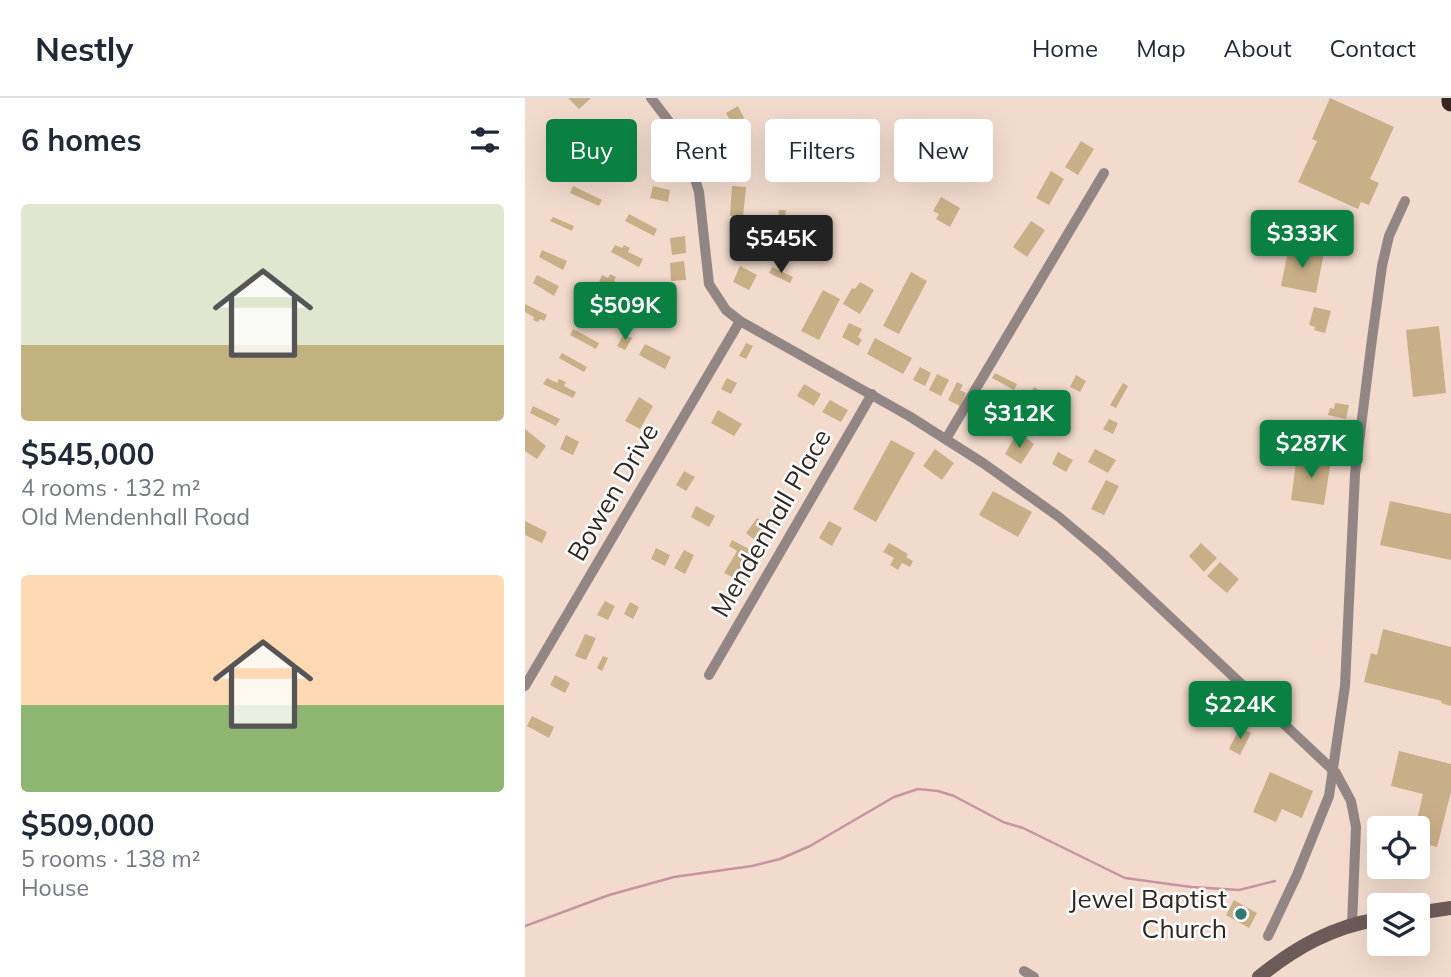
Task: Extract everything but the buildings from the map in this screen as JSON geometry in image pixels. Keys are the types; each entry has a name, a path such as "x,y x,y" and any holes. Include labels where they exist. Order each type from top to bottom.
{"main road":[{"path":"1430,911 1451,908"},
{"path":"1259,977 1303,945 1352,924 1367,921"}],"street":[{"path":"651,98 681,137 699,192 709,284 726,310 740,321 872,394 946,439 1059,517 1088,540 1333,770 1351,801 1356,827 1352,924"},
{"path":"946,439 1104,173"},
{"path":"1268,936 1297,875 1329,796 1345,685 1351,530 1357,461 1382,266 1389,236 1405,201"},
{"name":"Bowen Drive","path":"525,686 740,321"},
{"name":"Mendenhall Place","path":"709,675 872,394"}],"waterway":[{"path":"525,926 609,895 674,877 752,866 780,859 810,846 894,797 918,789 954,796 1003,822 1023,828 1125,878 1239,890 1275,881"}],"place":[{"name":"Jewel Baptist Church","path":"1241,914"}]}
